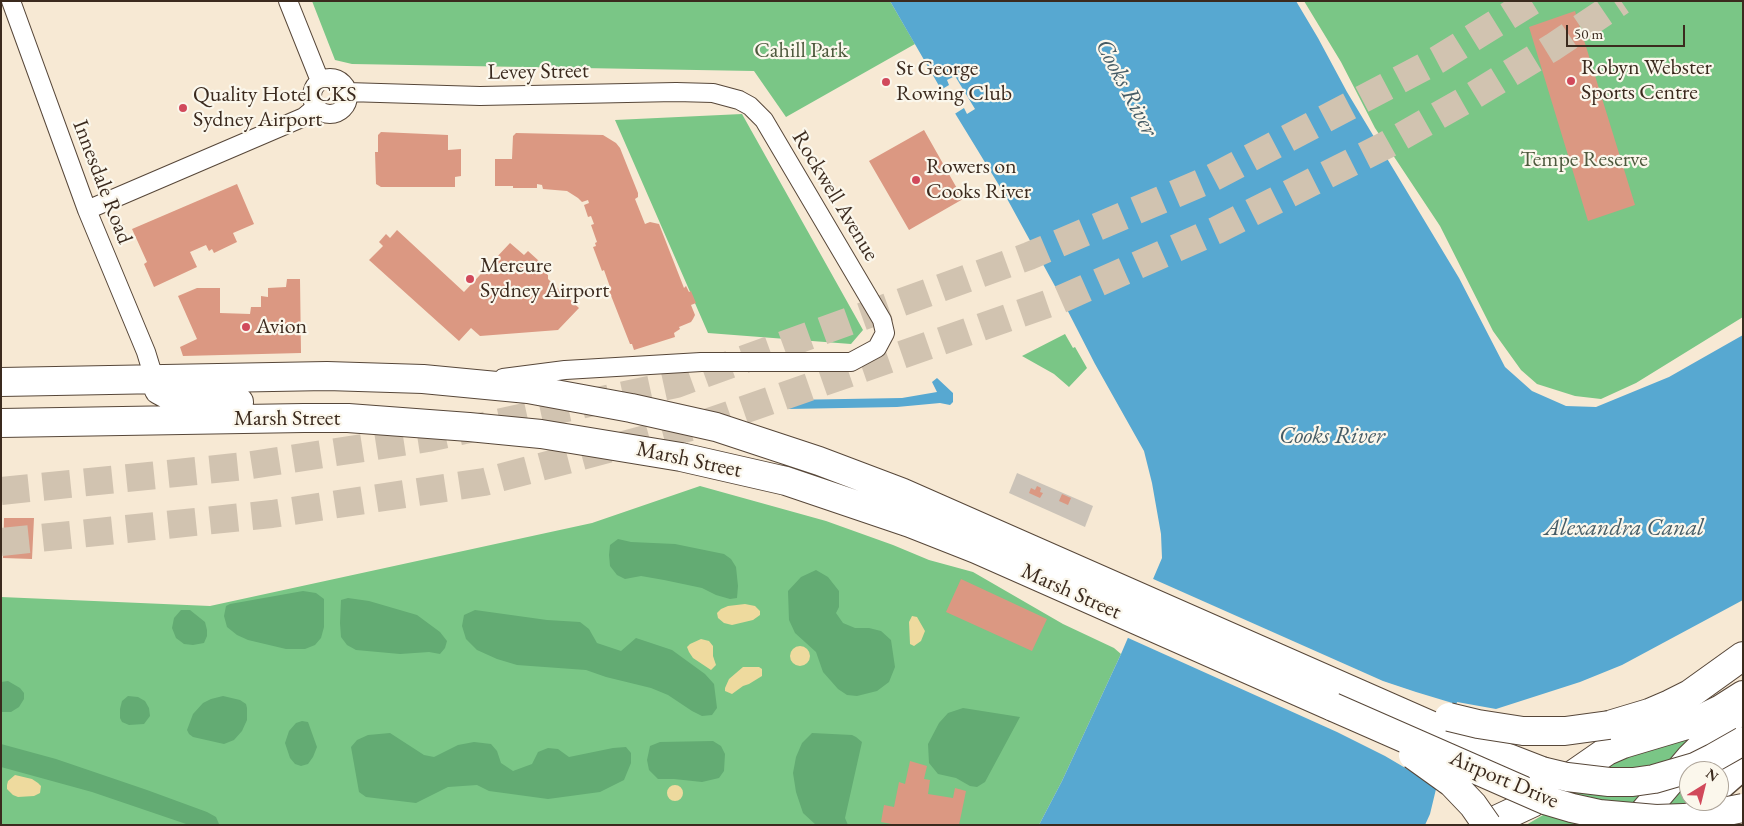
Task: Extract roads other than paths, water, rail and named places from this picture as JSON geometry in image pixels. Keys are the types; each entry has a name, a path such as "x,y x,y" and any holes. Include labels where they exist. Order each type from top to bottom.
{"main road":[{"name":"Marsh Street","path":"1,382 328,376 424,379 528,389 631,408 716,427 865,478 1057,573 1337,696"},
{"path":"154,378 159,390 174,398 348,409 407,422"},
{"name":"Marsh Street","path":"1,423 304,418 407,422 541,434 645,450 786,481 910,522 976,549 1057,573"},
{"name":"Airport Drive","path":"1337,696 1407,706 1478,724 1522,731 1558,732 1584,730 1649,714 1690,694 1743,656"},
{"path":"1337,696 1399,746 1443,775 1463,794 1486,825 1532,803 1608,751 1623,744 1690,724 1722,709 1743,695"},
{"path":"1337,696 1516,762 1550,773 1586,780 1633,782 1679,773 1713,758 1743,741"},
{"name":"Airport Drive","path":"1337,696 1513,786 1545,800 1572,808 1599,814 1656,819 1703,816 1743,808"},
{"path":"1633,825 1690,758 1732,715 1743,707"}],"street":[{"name":"Innesdale Road","path":"11,1 87,210 144,347 154,378"},
{"path":"288,1 320,81"},
{"path":"331,78 336,80 345,87 347,92 345,106 333,114 323,113 313,103 313,88 320,81 331,78"},
{"name":"Levey Street","path":"347,92 480,96 676,92 713,93 729,96"},
{"name":"Rockwell Avenue","path":"729,96 750,106 764,120 882,320 885,333"},
{"path":"87,210 304,117 316,107"},
{"name":"Marsh Street","path":"468,383 565,370 701,362 851,362 877,348 885,333"},
{"path":"1729,779 1743,767"},
{"path":"1678,825 1693,811"}],"water":[{"name":"Cooks River","path":"890,1 1296,1 1347,92 1459,278 1505,367 1532,391 1566,406 1596,407 1669,377 1743,335 1743,600 1622,665 1580,682 1496,709 1457,702 1430,814 1425,825 1039,825 1062,781 1121,654 1162,558 1161,534 1152,483 1144,451 1095,364 1056,288 1005,195"},
{"path":"937,378 953,393 953,402 950,405 940,403 897,407 788,409 788,400 902,398 937,392 932,382"}],"tunnel":[{"path":"1,491 245,466 428,438 676,384 1029,256 1210,179 1437,60 1532,1"},
{"path":"1,542 272,514 484,482 706,423 1059,300 1217,230 1386,145 1471,97 1553,47 1621,1"}],"place":[{"name":"Robyn Webster Sports Centre","path":"1571,81"},
{"name":"St George Rowing Club","path":"886,82"},
{"name":"Quality Hotel CKS Sydney Airport","path":"183,108"},
{"name":"Rowers on Cooks River","path":"916,180"},
{"name":"Mercure Sydney Airport","path":"470,279"},
{"name":"Avion","path":"246,327"}],"park label":[{"name":"Cahill Park","path":"801,51"},
{"name":"Tempe Reserve","path":"1584,160"}],"water label":[{"name":"Alexandra Canal","path":"1624,528"}]}
